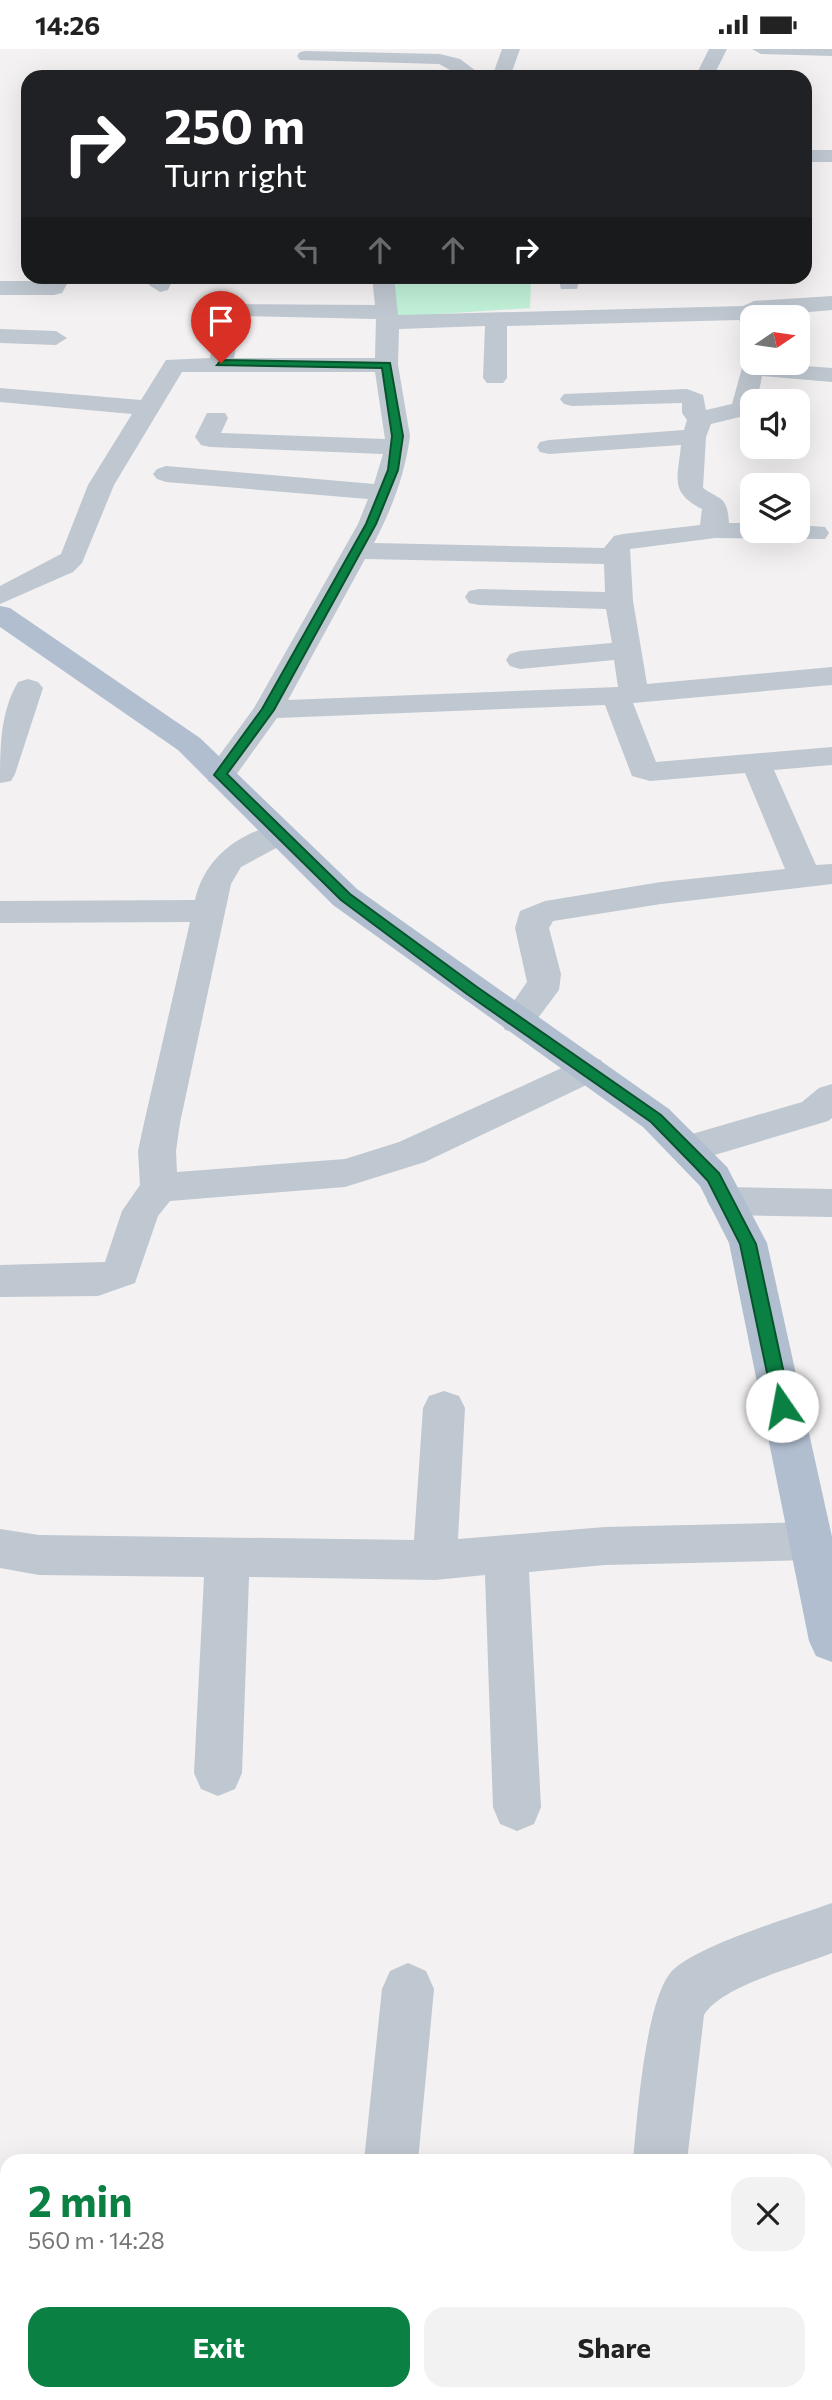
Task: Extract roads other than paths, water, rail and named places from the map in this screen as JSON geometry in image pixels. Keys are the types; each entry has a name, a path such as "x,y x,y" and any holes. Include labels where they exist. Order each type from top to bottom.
{"main road":[{"path":"0,614 189,744 345,897 656,1118 713,1177 748,1244 820,1555 832,1641"}],"street":[{"path":"503,70 510,49"},
{"path":"708,70 718,49"},
{"path":"761,49 832,51"},
{"path":"306,56 440,59 464,70"},
{"path":"812,156 832,156"},
{"path":"0,288 54,288 56,284"},
{"path":"220,775 268,710 371,524 384,493 397,447 386,365 387,317 384,284"},
{"path":"777,305 832,303"},
{"path":"221,363 230,312 236,309 496,320 740,320"},
{"path":"495,378 496,320"},
{"path":"0,336 56,338"},
{"path":"0,596 74,557 101,485 175,364 386,365"},
{"path":"810,372 832,375"},
{"path":"549,447 697,428 743,409 751,375"},
{"path":"139,381 164,383"},
{"path":"0,394 150,408"},
{"path":"572,399 687,396 694,400 697,428 690,488 693,494 715,505 714,530"},
{"path":"216,418 207,437 210,440 397,447"},
{"path":"166,474 384,493"},
{"path":"371,524 399,525"},
{"path":"816,533 714,530 624,542 617,547 626,650 625,695 646,771 832,756"},
{"path":"356,551 618,579"},
{"path":"505,577 618,579"},
{"path":"479,597 618,579"},
{"path":"520,660 626,650"},
{"path":"268,710 625,695 832,676"},
{"path":"0,774 28,688"},
{"path":"517,1021 543,988 545,977 531,932 532,919 545,912 661,893 818,875 756,764"},
{"path":"0,1280 98,1280 121,1272 141,1212 159,1188 157,1151 162,1123 206,911 215,884 229,860 280,833"},
{"path":"0,912 206,911"},
{"path":"159,1188 345,1173 412,1152 588,1069"},
{"path":"688,1149 815,1112 832,1097"},
{"path":"726,1201 832,1203"},
{"path":"435,1560 444,1408"},
{"path":"0,1548 9,1552 39,1555 435,1560 605,1546 820,1555"},
{"path":"506,1555 517,1807"},
{"path":"218,1773 227,1557"},
{"path":"661,2154 679,2009 691,1988 719,1971 832,1928"},
{"path":"392,2154 408,1989"}]}
